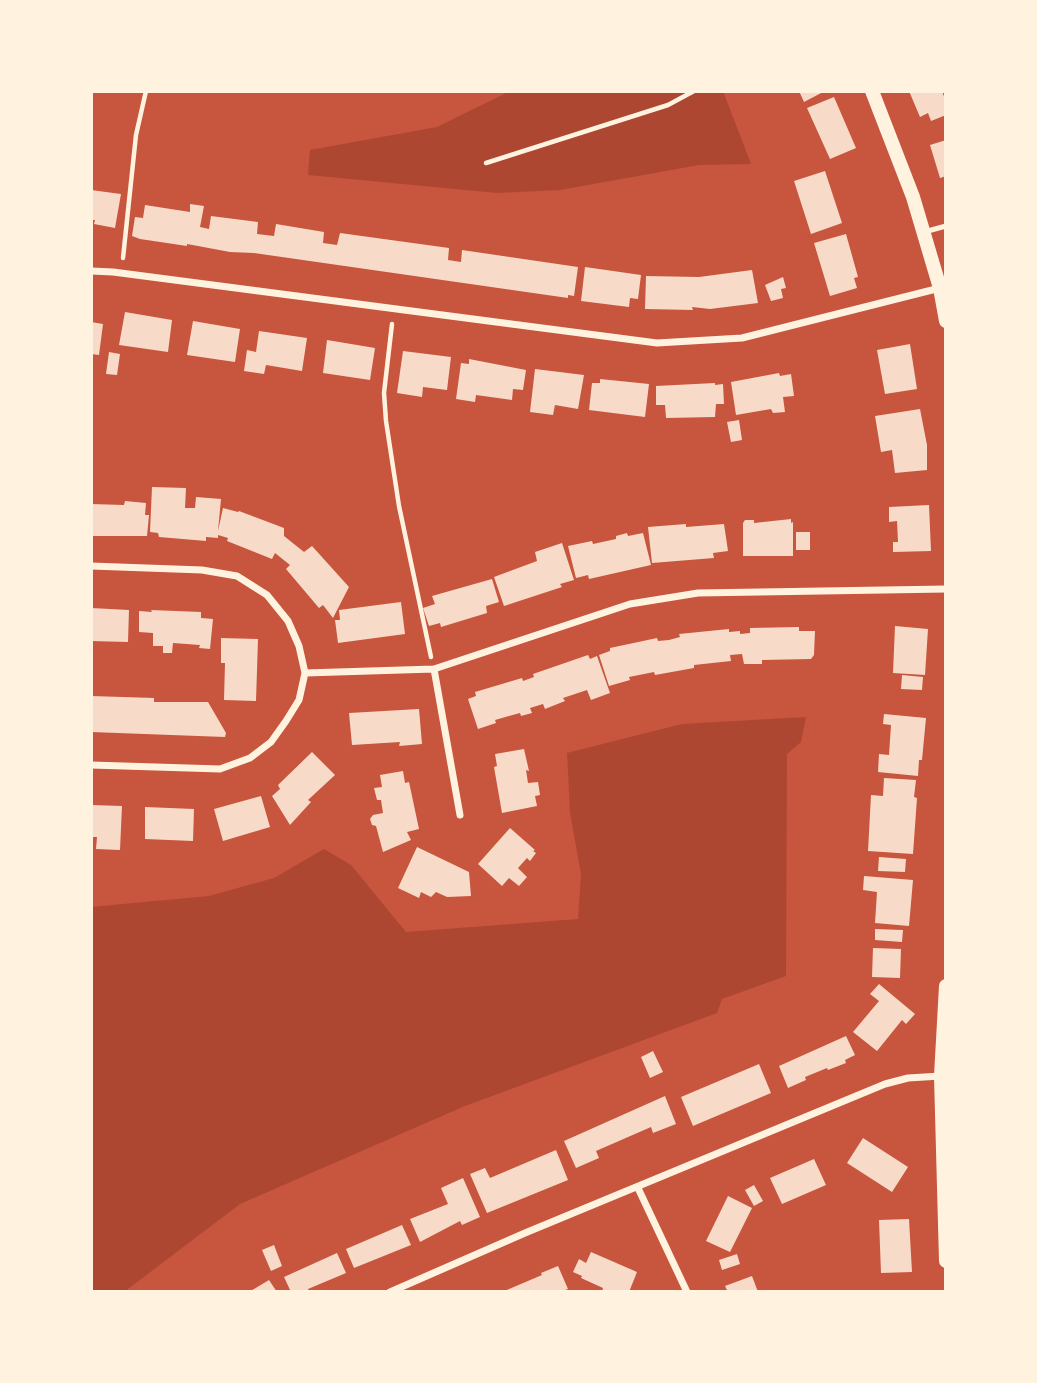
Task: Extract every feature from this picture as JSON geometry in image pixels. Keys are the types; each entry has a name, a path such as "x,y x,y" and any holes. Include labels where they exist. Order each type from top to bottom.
{"main road":[{"path":"872,91 895,146 924,232 946,321"},
{"path":"946,986 941,1076 946,1261"}],"street":[{"path":"91,271 657,343 742,338 940,288"},
{"path":"91,566 202,570 237,576 267,595 288,621 299,646 305,673 299,700 286,721 271,741 250,758 220,769 91,765"},
{"path":"305,673 434,669 630,604 698,593 946,589"},
{"path":"434,669 460,815"},
{"path":"390,1292 885,1084 908,1078 941,1076"},
{"path":"639,1188 687,1292"}],"lane":[{"path":"924,232 946,226"}],"path":[{"path":"121,273 136,135 146,91"},
{"path":"486,163 668,105 694,91"},
{"path":"391,332 384,393 386,421 400,511 434,669"}],"shaded area":[{"path":"510,91 723,91 751,164 699,165 560,190 497,193 308,175 310,150 437,127"},
{"path":"806,717 801,742 787,754 786,976 722,999 717,1013 465,1106 240,1204 124,1292 91,1292 91,907 209,896 274,878 324,849 351,865 406,932 578,919 581,874 570,813 567,753 682,724"}],"building":[{"path":"799,91 825,91 804,102"},
{"path":"909,91 942,91 946,102 946,115 931,121 928,113 920,117"},
{"path":"834,97 856,148 830,159 807,108"},
{"path":"946,140 946,176 940,178 930,145"},
{"path":"825,171 842,223 811,234 794,181"},
{"path":"91,190 121,194 115,228 94,224 95,220 91,220"},
{"path":"190,204 204,206 200,227 209,229 211,216 258,222 257,234 274,236 276,224 324,232 323,243 337,245 340,233 449,248 448,260 461,262 462,250 578,267 574,296 568,295 568,298 254,253 187,246 132,236 135,217 143,218 145,205 190,212"},
{"path":"846,234 858,277 854,278 857,288 830,296 814,243"},
{"path":"585,267 641,275 638,299 630,298 629,307 581,301"},
{"path":"752,270 758,303 710,309 692,307 693,310 645,309 646,276 699,277"},
{"path":"783,277 786,288 781,289 783,298 771,301 765,285"},
{"path":"125,312 172,320 168,352 119,345"},
{"path":"193,321 240,329 235,362 187,355"},
{"path":"91,322 103,324 99,355 91,354"},
{"path":"259,331 307,338 302,371 266,365 264,374 244,371 247,350 256,352"},
{"path":"327,340 375,348 370,380 323,373"},
{"path":"910,344 917,389 885,394 877,350"},
{"path":"403,351 451,357 447,390 423,387 422,397 397,393"},
{"path":"109,352 120,354 117,375 106,374"},
{"path":"469,359 526,370 523,390 513,389 512,400 476,395 475,402 456,399 461,363 469,364"},
{"path":"535,369 584,375 578,409 555,405 553,415 530,412"},
{"path":"779,373 780,376 791,374 794,396 783,397 785,412 773,413 771,409 736,415 731,382"},
{"path":"600,379 649,384 645,417 589,410 592,383 600,383"},
{"path":"723,384 724,404 716,404 715,417 666,418 665,405 656,405 656,386"},
{"path":"920,409 927,445 927,470 895,473 892,450 881,452 875,416"},
{"path":"739,420 742,440 731,442 727,422"},
{"path":"152,487 186,488 185,508 195,508 196,497 221,499 218,531 223,508 239,511 284,528 284,536 304,552 312,546 349,587 333,618 323,605 319,608 286,569 290,565 275,553 272,559 218,535 218,538 206,537 206,541 159,537 158,533 150,532"},
{"path":"125,501 146,503 145,515 149,515 147,536 91,536 91,504 124,505"},
{"path":"929,505 931,551 893,552 893,542 898,542 897,521 889,522 889,507"},
{"path":"791,519 793,556 743,556 745,520 754,520 754,523"},
{"path":"686,524 686,527 724,524 728,551 713,553 714,558 652,563 648,527"},
{"path":"796,532 810,532 810,550 796,550"},
{"path":"627,533 628,536 643,533 651,565 589,579 588,575 576,578 568,546 616,539 616,536"},
{"path":"562,543 574,580 560,584 562,587 504,606 494,577 537,561 535,552"},
{"path":"492,579 499,602 486,606 487,613 441,627 440,623 429,626 423,608 435,604 432,596"},
{"path":"401,602 405,634 338,643 335,620 340,620 339,610"},
{"path":"91,608 129,610 128,642 91,641"},
{"path":"151,610 201,612 201,618 213,619 210,649 199,648 200,645 173,643 172,653 163,653 163,646 153,646 153,633 139,632 139,611 152,612"},
{"path":"895,626 928,629 925,675 893,673"},
{"path":"799,627 799,631 815,631 814,655 811,659 762,660 762,664 744,664 742,654 730,655 731,661 629,677 630,680 609,686 599,655 610,651 610,648 657,638 658,641 669,640 680,637 679,634 729,629 729,632 740,631 740,634 750,633 750,628"},
{"path":"221,638 258,639 256,701 224,700 225,663 221,663"},
{"path":"588,655 590,659 597,656 610,693 591,700 587,690 563,698 565,701 545,709 543,704 530,708 532,713 521,716 520,713 495,720 496,723 478,729 468,699 476,696 475,692 522,678 523,681 534,677 533,674"},
{"path":"902,675 923,677 922,690 901,689"},
{"path":"91,696 154,698 154,702 208,702 226,733 225,737 91,732"},
{"path":"419,709 422,744 399,746 400,742 352,745 349,713"},
{"path":"884,714 926,718 918,776 878,772 879,754 889,755 891,725 883,724"},
{"path":"524,749 529,771 526,770 528,783 538,782 540,795 535,796 537,806 502,813 494,767 497,766 495,754"},
{"path":"312,752 335,775 308,800 311,802 290,825 272,796 280,789 278,785"},
{"path":"403,771 405,783 409,782 419,829 407,832 411,840 383,852 376,826 372,825 370,819 373,815 383,813 381,800 377,800 374,788 382,787 380,775"},
{"path":"884,778 916,780 913,854 868,851 871,795 883,796"},
{"path":"261,796 270,827 223,841 214,809"},
{"path":"91,805 122,806 120,850 96,849 97,837 91,837"},
{"path":"145,807 194,809 193,841 145,839"},
{"path":"510,828 536,853 530,861 527,858 518,868 527,877 519,886 509,878 502,886 478,864"},
{"path":"417,847 469,872 471,896 447,897 436,892 431,897 421,892 419,898 398,888"},
{"path":"879,857 906,859 905,872 878,871"},
{"path":"864,876 913,880 909,926 875,923 877,892 863,890"},
{"path":"875,929 903,930 902,942 875,940"},
{"path":"873,948 901,949 900,978 872,977"},
{"path":"879,984 915,1014 906,1024 902,1020 877,1051 853,1032 879,1001 870,994"},
{"path":"846,1036 855,1055 845,1060 846,1063 805,1077 806,1080 788,1088 779,1066"},
{"path":"653,1051 663,1072 650,1078 641,1057"},
{"path":"759,1064 771,1093 693,1126 681,1097"},
{"path":"665,1096 676,1124 653,1133 651,1127 596,1151 599,1158 576,1168 564,1141"},
{"path":"863,1138 908,1167 892,1192 847,1163"},
{"path":"556,1150 568,1180 487,1213 470,1174 485,1168 490,1178"},
{"path":"814,1159 826,1185 782,1204 770,1178"},
{"path":"463,1178 480,1217 462,1225 460,1221 420,1242 410,1219 448,1204 441,1188"},
{"path":"754,1185 763,1201 754,1206 745,1190"},
{"path":"728,1196 752,1208 730,1252 706,1241"},
{"path":"909,1219 912,1272 881,1273 879,1220"},
{"path":"402,1225 411,1245 354,1268 346,1249"},
{"path":"274,1245 282,1266 271,1271 262,1250"},
{"path":"591,1252 637,1272 629,1292 602,1292 603,1288 573,1272 579,1259 586,1263"},
{"path":"337,1253 346,1273 308,1289 309,1292 291,1292 284,1277"},
{"path":"737,1254 740,1264 722,1270 719,1260"},
{"path":"558,1266 568,1289 559,1292 502,1292 542,1275 541,1273"},
{"path":"752,1276 758,1292 728,1292 725,1286"},
{"path":"269,1280 277,1292 249,1292"}]}
